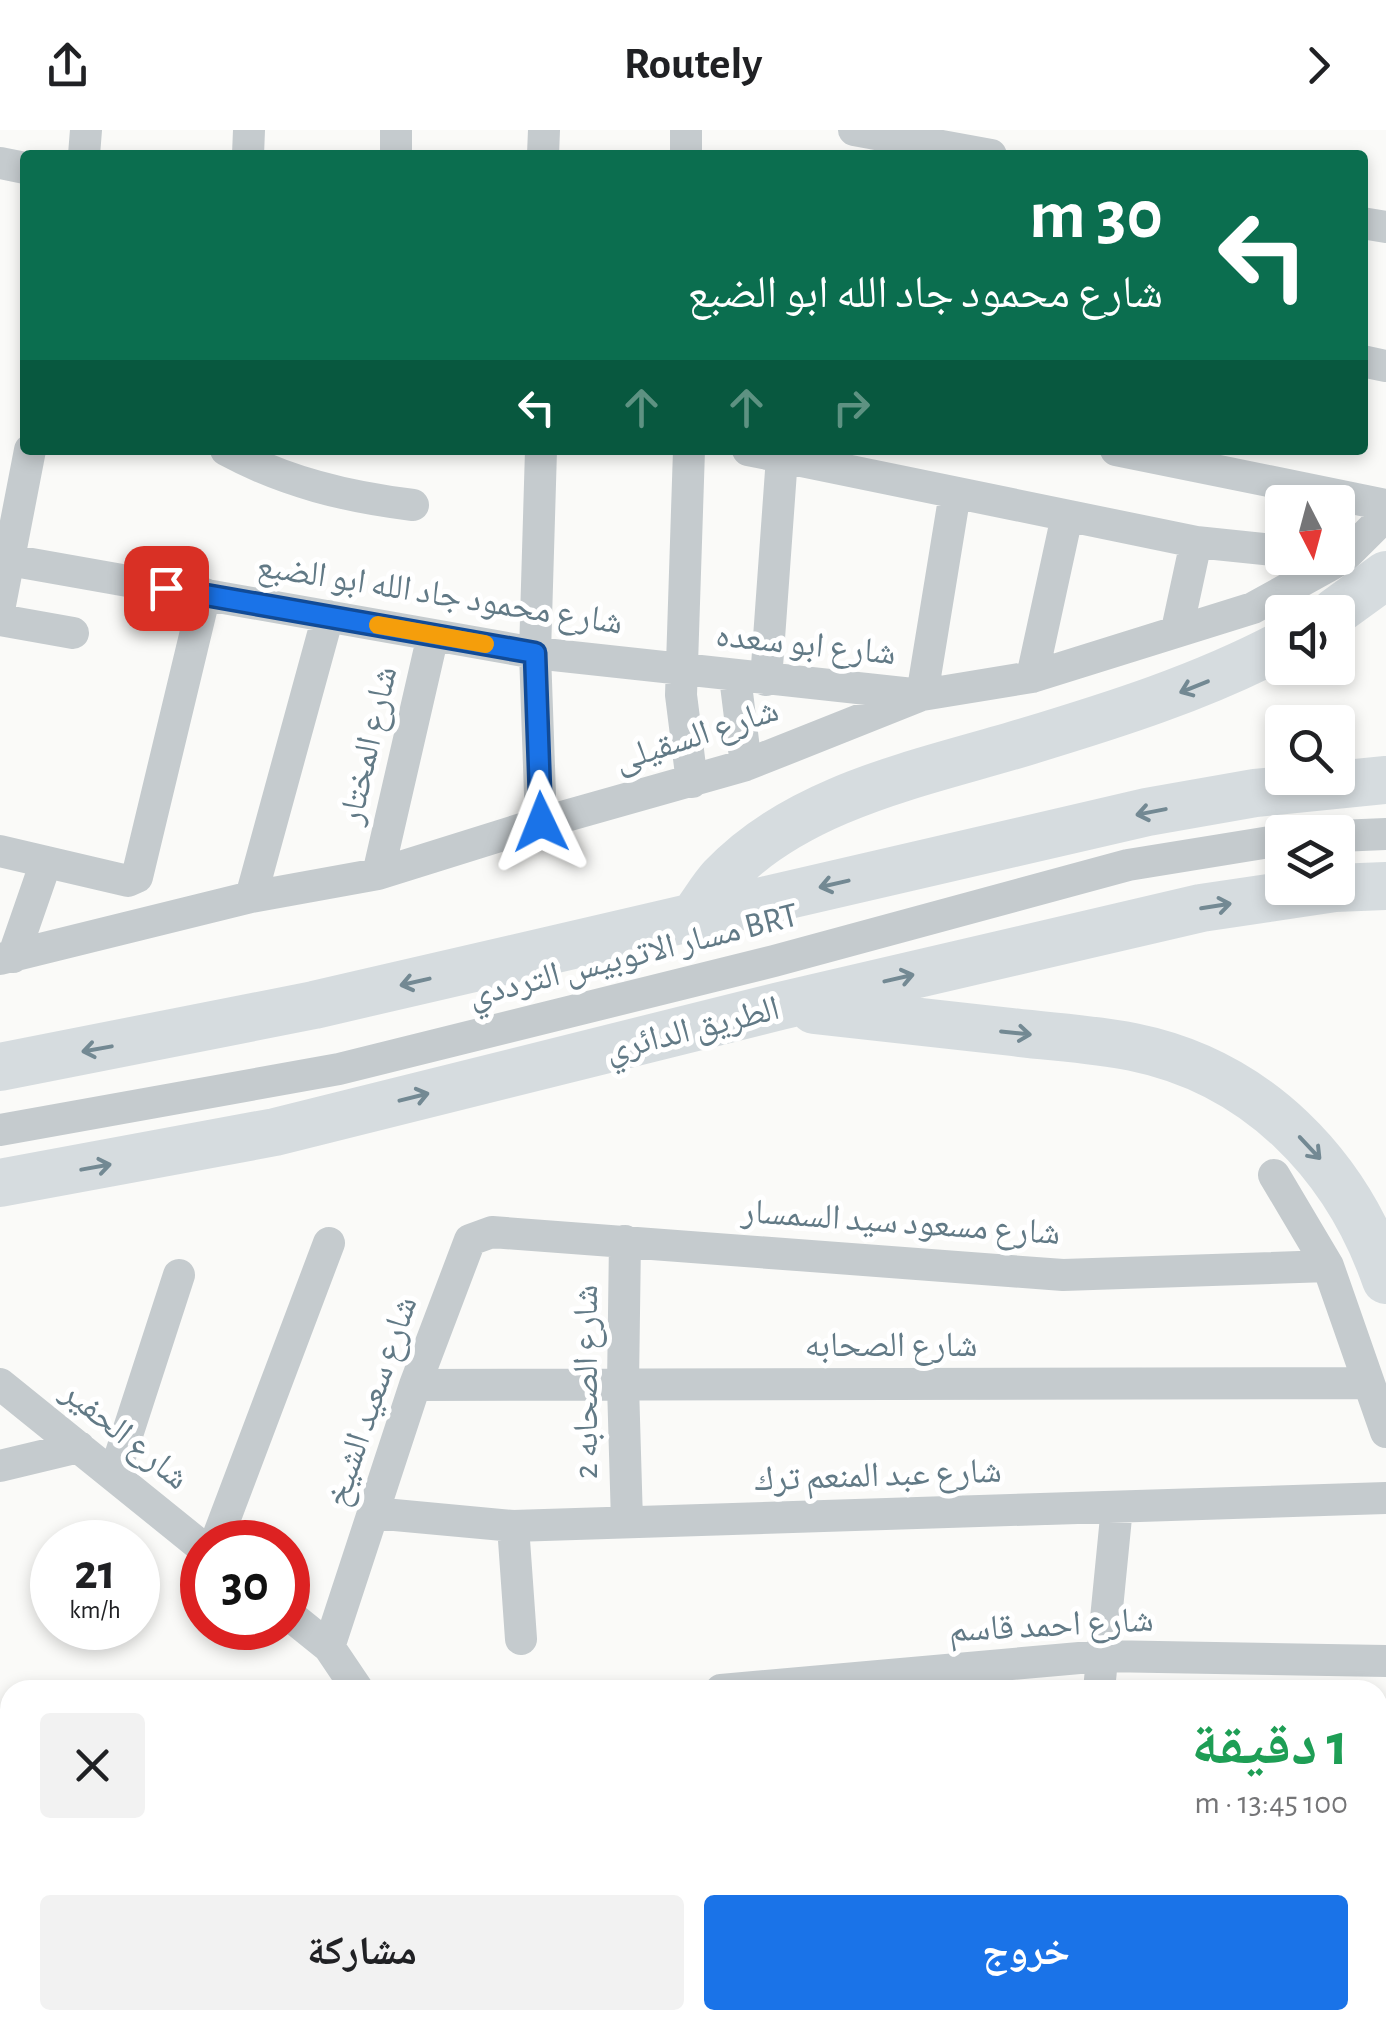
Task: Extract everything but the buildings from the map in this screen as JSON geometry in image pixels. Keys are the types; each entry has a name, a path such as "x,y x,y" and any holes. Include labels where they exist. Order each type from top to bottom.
{"highway":[{"path":"1342,595 1356,563"},
{"path":"696,916 722,878 751,853 783,831 846,798 1170,697 1265,654"},
{"path":"0,1067 314,1005 1147,812 1255,793 1386,780"},
{"name":"الطريق الدائري","path":"0,1183 275,1132 780,1006 1201,908 1335,888 1386,886"},
{"path":"780,1006 1117,1045 1198,1067 1257,1100 1315,1152 1360,1216 1386,1280"}],"street":[{"path":"854,130 906,148"},
{"path":"0,605 29,455"},
{"path":"540,455 535,653 541,822"},
{"path":"688,455 682,671 692,782"},
{"path":"772,455 1196,542 1265,549"},
{"path":"1141,455 1386,505"},
{"path":"746,765 751,678 782,457"},
{"path":"262,458 334,492 413,505"},
{"path":"922,695 955,492"},
{"path":"1032,677 1066,516"},
{"name":"شارع السقيلى","path":"6,958 251,897 378,874 541,822 746,765 922,695 1032,677 1253,608 1356,563 1386,516"},
{"path":"1177,630 1196,542"},
{"name":"شارع محمود جاد الله ابو الضبع","path":"8,560 535,653 682,671"},
{"path":"0,851 128,880 139,875 205,594"},
{"path":"251,897 328,616"},
{"path":"0,620 73,634"},
{"name":"شارع المختار","path":"378,874 432,635"},
{"name":"شارع ابو سعده","path":"682,671 922,695"},
{"path":"1355,835 1386,834"},
{"name":"مسار الاتوبيس الترددي BRT","path":"0,1130 339,1069 774,962 1128,866 1265,843"},
{"path":"6,958 46,862"},
{"path":"1274,1174 1328,1266 1386,1432"},
{"name":"شارع مسعود سيد السمسار","path":"470,1240 492,1232 1063,1274 1328,1266"},
{"name":"شارع سعيد الشيخ","path":"328,1647 415,1384 470,1240"},
{"name":"شارع الصحابه 2","path":"625,1241 623,1384 627,1522"},
{"path":"224,1520 329,1243"},
{"path":"114,1475 178,1274"},
{"name":"شارع الحفير","path":"0,1384 180,1528"},
{"name":"شارع الصحابه","path":"415,1384 1368,1384"},
{"path":"0,1466 79,1447"},
{"name":"شارع عبد المنعم ترك","path":"373,1513 513,1526 1386,1498"},
{"path":"1100,1680 1117,1506"},
{"path":"513,1526 521,1639"},
{"path":"310,1632 328,1647 351,1680"},
{"name":"شارع احمد قاسم","path":"832,1680 1102,1656 1386,1661"}],"slow traffic":[{"path":"378,625 485,644"}],"route":[{"path":"166,588 535,653 541,822"}]}
